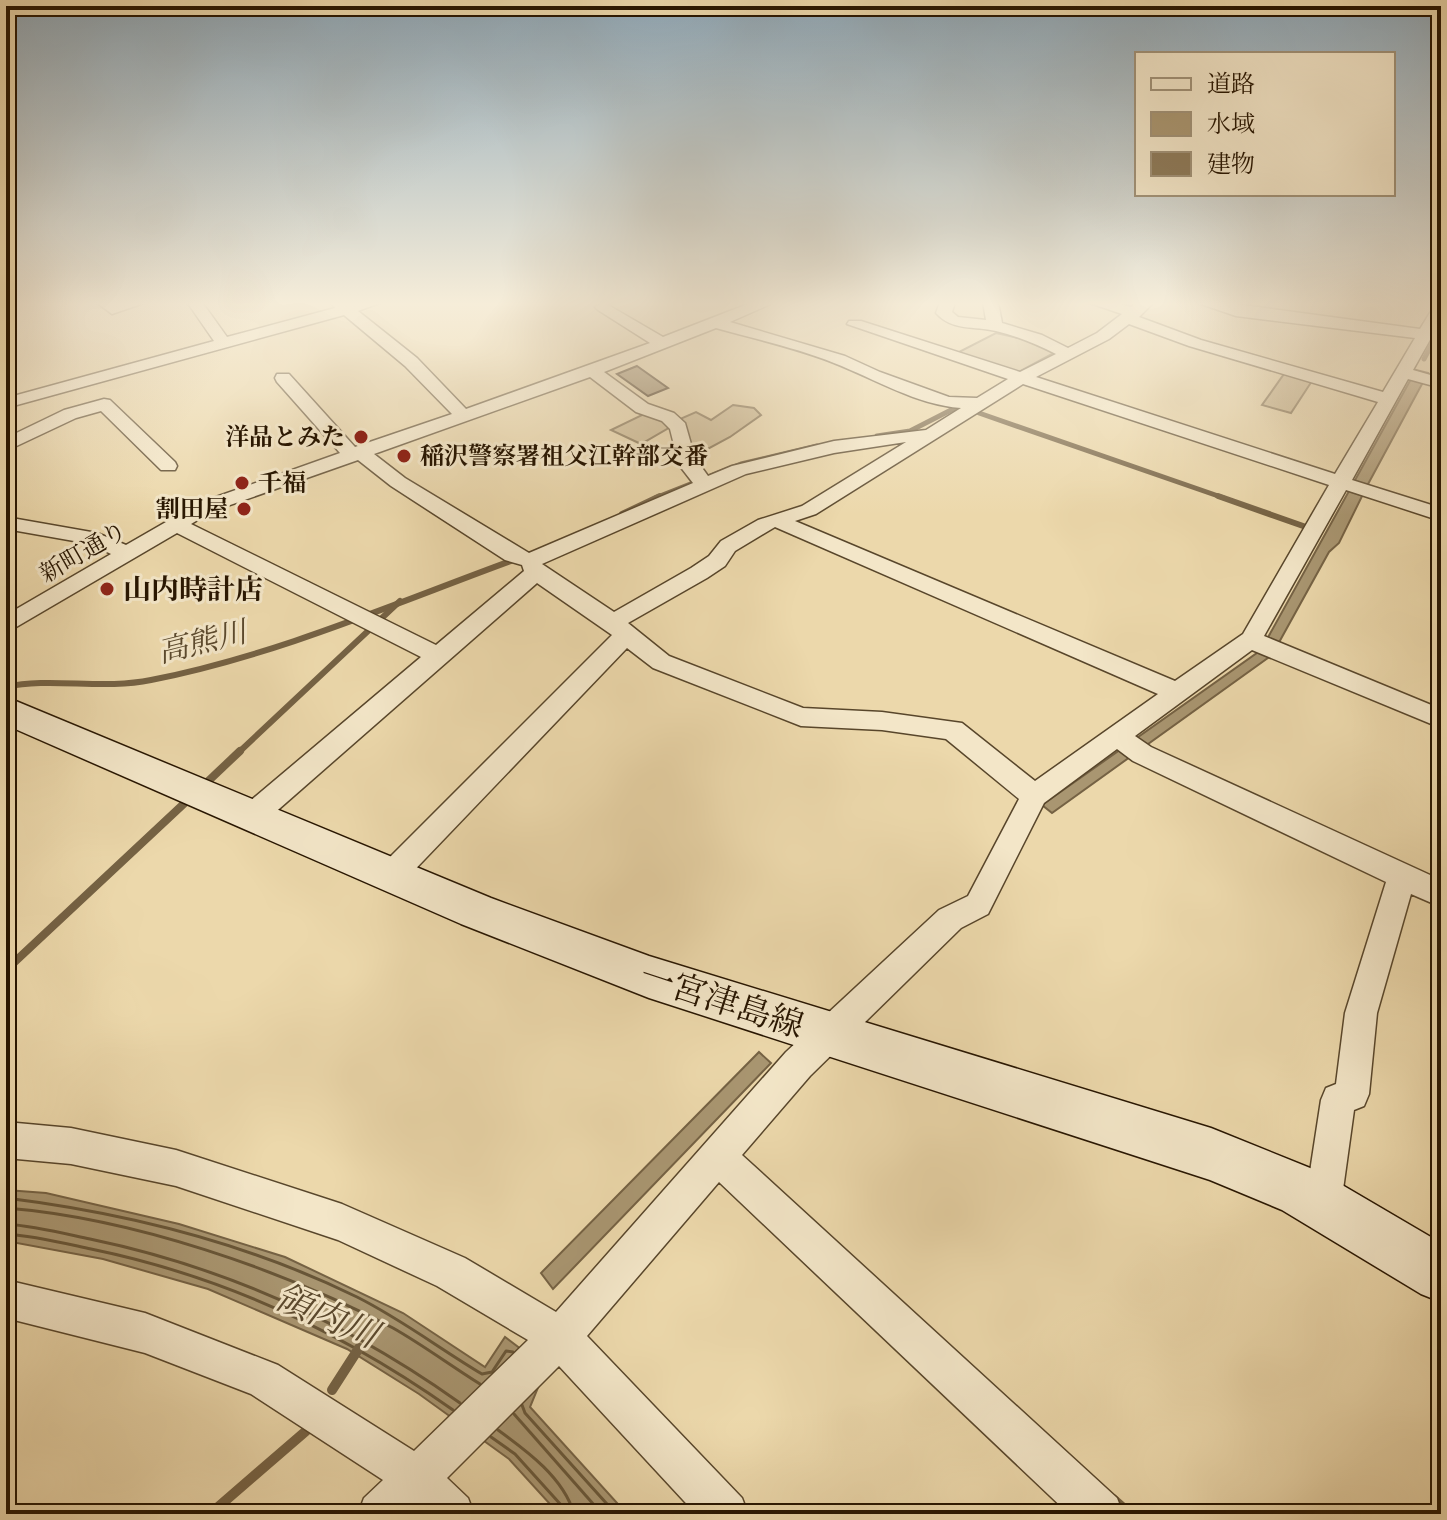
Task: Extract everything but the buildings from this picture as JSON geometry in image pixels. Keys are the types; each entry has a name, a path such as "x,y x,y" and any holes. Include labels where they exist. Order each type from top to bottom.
{"main road":[{"name":"一宮津島線","path":"6,710 476,911 649,977 1211,1154 1301,1191 1441,1274"}],"street":[{"path":"6,403 23,390 98,373"},
{"path":"422,373 464,417"},
{"name":"新町通り","path":"6,625 206,507 587,373"},
{"path":"595,373 642,408 668,417 679,427 686,463 699,479"},
{"path":"868,373 947,402 981,404"},
{"path":"1006,373 1441,515"},
{"path":"392,874 620,628 717,561 728,546 775,520 809,510 1032,373"},
{"path":"1298,373 1388,399"},
{"path":"380,1514 556,1342 717,1156 828,1035 950,919 978,905 1034,796 1127,743 1177,692 1263,645 1352,486 1388,399 1420,377"},
{"path":"283,378 356,453 526,562 620,628 661,662 801,717 882,721 953,730 1034,796"},
{"path":"253,815 438,656 526,562 750,453 900,427 947,402"},
{"path":"6,445 70,414 104,404 168,466"},
{"path":"699,479 834,447 934,432"},
{"path":"775,520 1177,692"},
{"path":"6,523 97,539 128,554"},
{"path":"177,525 438,656"},
{"path":"1263,645 1441,719"},
{"path":"1127,743 1441,894"},
{"path":"1323,1204 1338,1100 1352,1094 1361,1013 1402,876"},
{"path":"6,1140 71,1146 176,1168 342,1223 451,1272 556,1342 726,1514"},
{"path":"717,1156 1101,1514"},
{"path":"6,1299 145,1333 264,1379 425,1471 452,1514"}],"shaded area":[{"path":"1284,374 1312,381 1291,413 1262,405"},
{"path":"733,405 754,408 761,415 730,437 691,458 680,419 696,412 711,420"},
{"path":"646,413 672,426 641,444 611,430"}],"water":[{"path":"1414,373 1428,373 1339,543 1329,552 1272,655 1052,813 1042,805 1261,650"},
{"path":"759,1052 771,1063 553,1289 541,1273"},
{"name":"領内川","path":"6,1190 46,1193 179,1224 285,1257 403,1313 485,1367 505,1337 546,1368 530,1407 627,1514 559,1514 509,1459 419,1394 347,1349 208,1289 103,1259 6,1241"}],"waterway":[{"path":"877,436 910,431 953,409 966,408"},
{"path":"979,413 1224,498"},
{"path":"660,496 741,464 817,446"},
{"path":"622,514 660,496"},
{"path":"655,498 660,496"},
{"path":"1218,496 1306,527"},
{"path":"397,603 519,558"},
{"name":"高熊川","path":"6,687 151,680 245,657 397,603"},
{"path":"238,753 397,603"},
{"path":"202,787 240,751"},
{"path":"6,970 190,798"},
{"name":"領内川","path":"332,1390 359,1348"},
{"path":"210,1514 306,1431"},
{"path":"1113,1499 1130,1514"}],"place":[{"name":"洋品とみた","path":"361,437"},
{"name":"稲沢警察署祖父江幹部交番","path":"404,456"},
{"name":"千福","path":"242,483"},
{"name":"割田屋","path":"244,509"},
{"name":"山内時計店","path":"107,589"}]}
